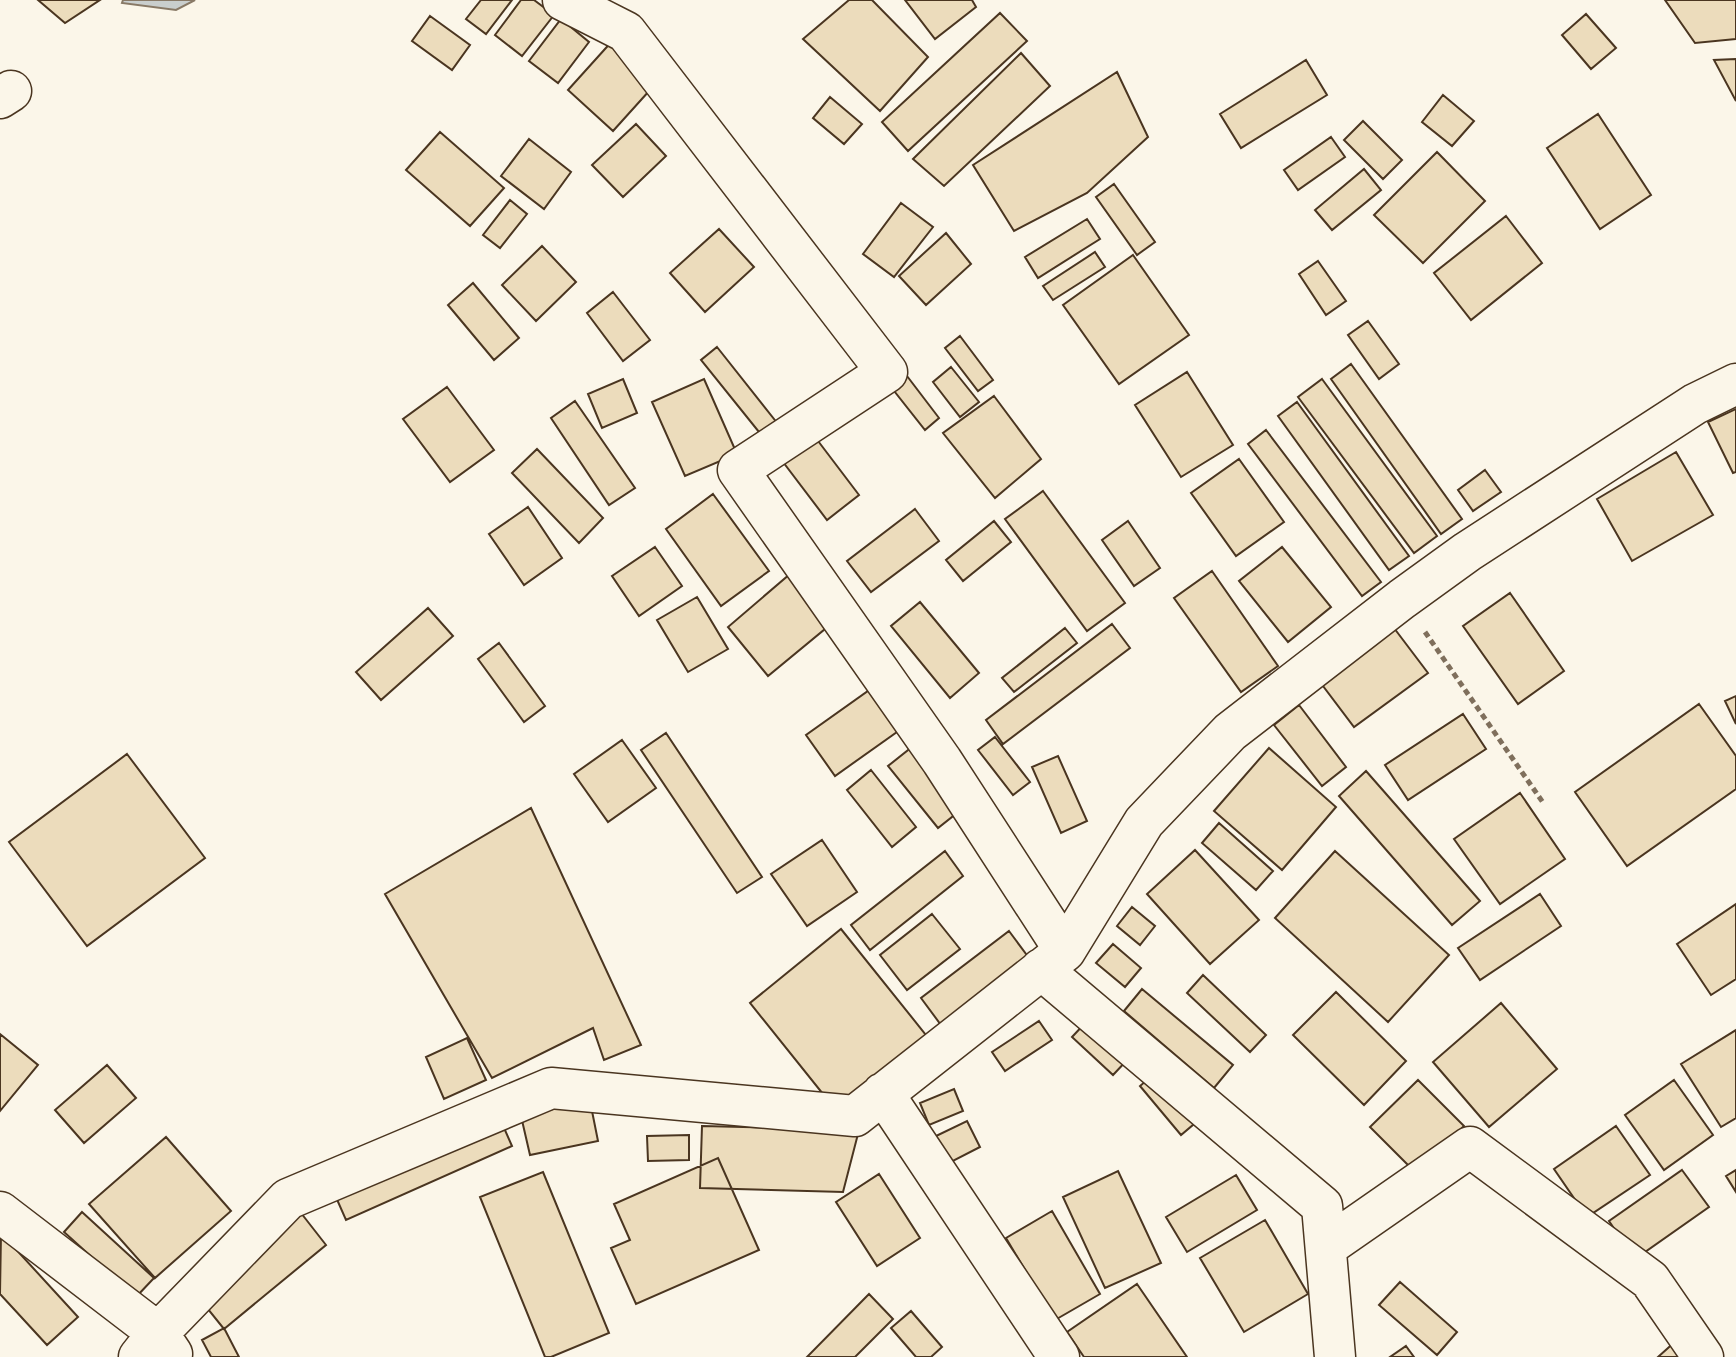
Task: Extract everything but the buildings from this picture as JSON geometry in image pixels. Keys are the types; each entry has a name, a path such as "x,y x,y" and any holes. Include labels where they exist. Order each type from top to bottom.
{"street":[{"path":"563,0 626,32 887,372 738,470 942,761 1053,960 1322,1206 1335,1357"},
{"path":"0,1212 157,1349 288,1199 551,1088 855,1116 1053,960 1144,822 1230,732 1467,552 1695,404 1736,384"},
{"path":"883,1093 1059,1357"},
{"path":"1326,1247 1470,1147 1650,1280 1703,1357"}],"path":[{"path":"1402,599 1544,804"}],"shaded area":[{"path":"123,0 195,0 176,10 122,3"}]}
